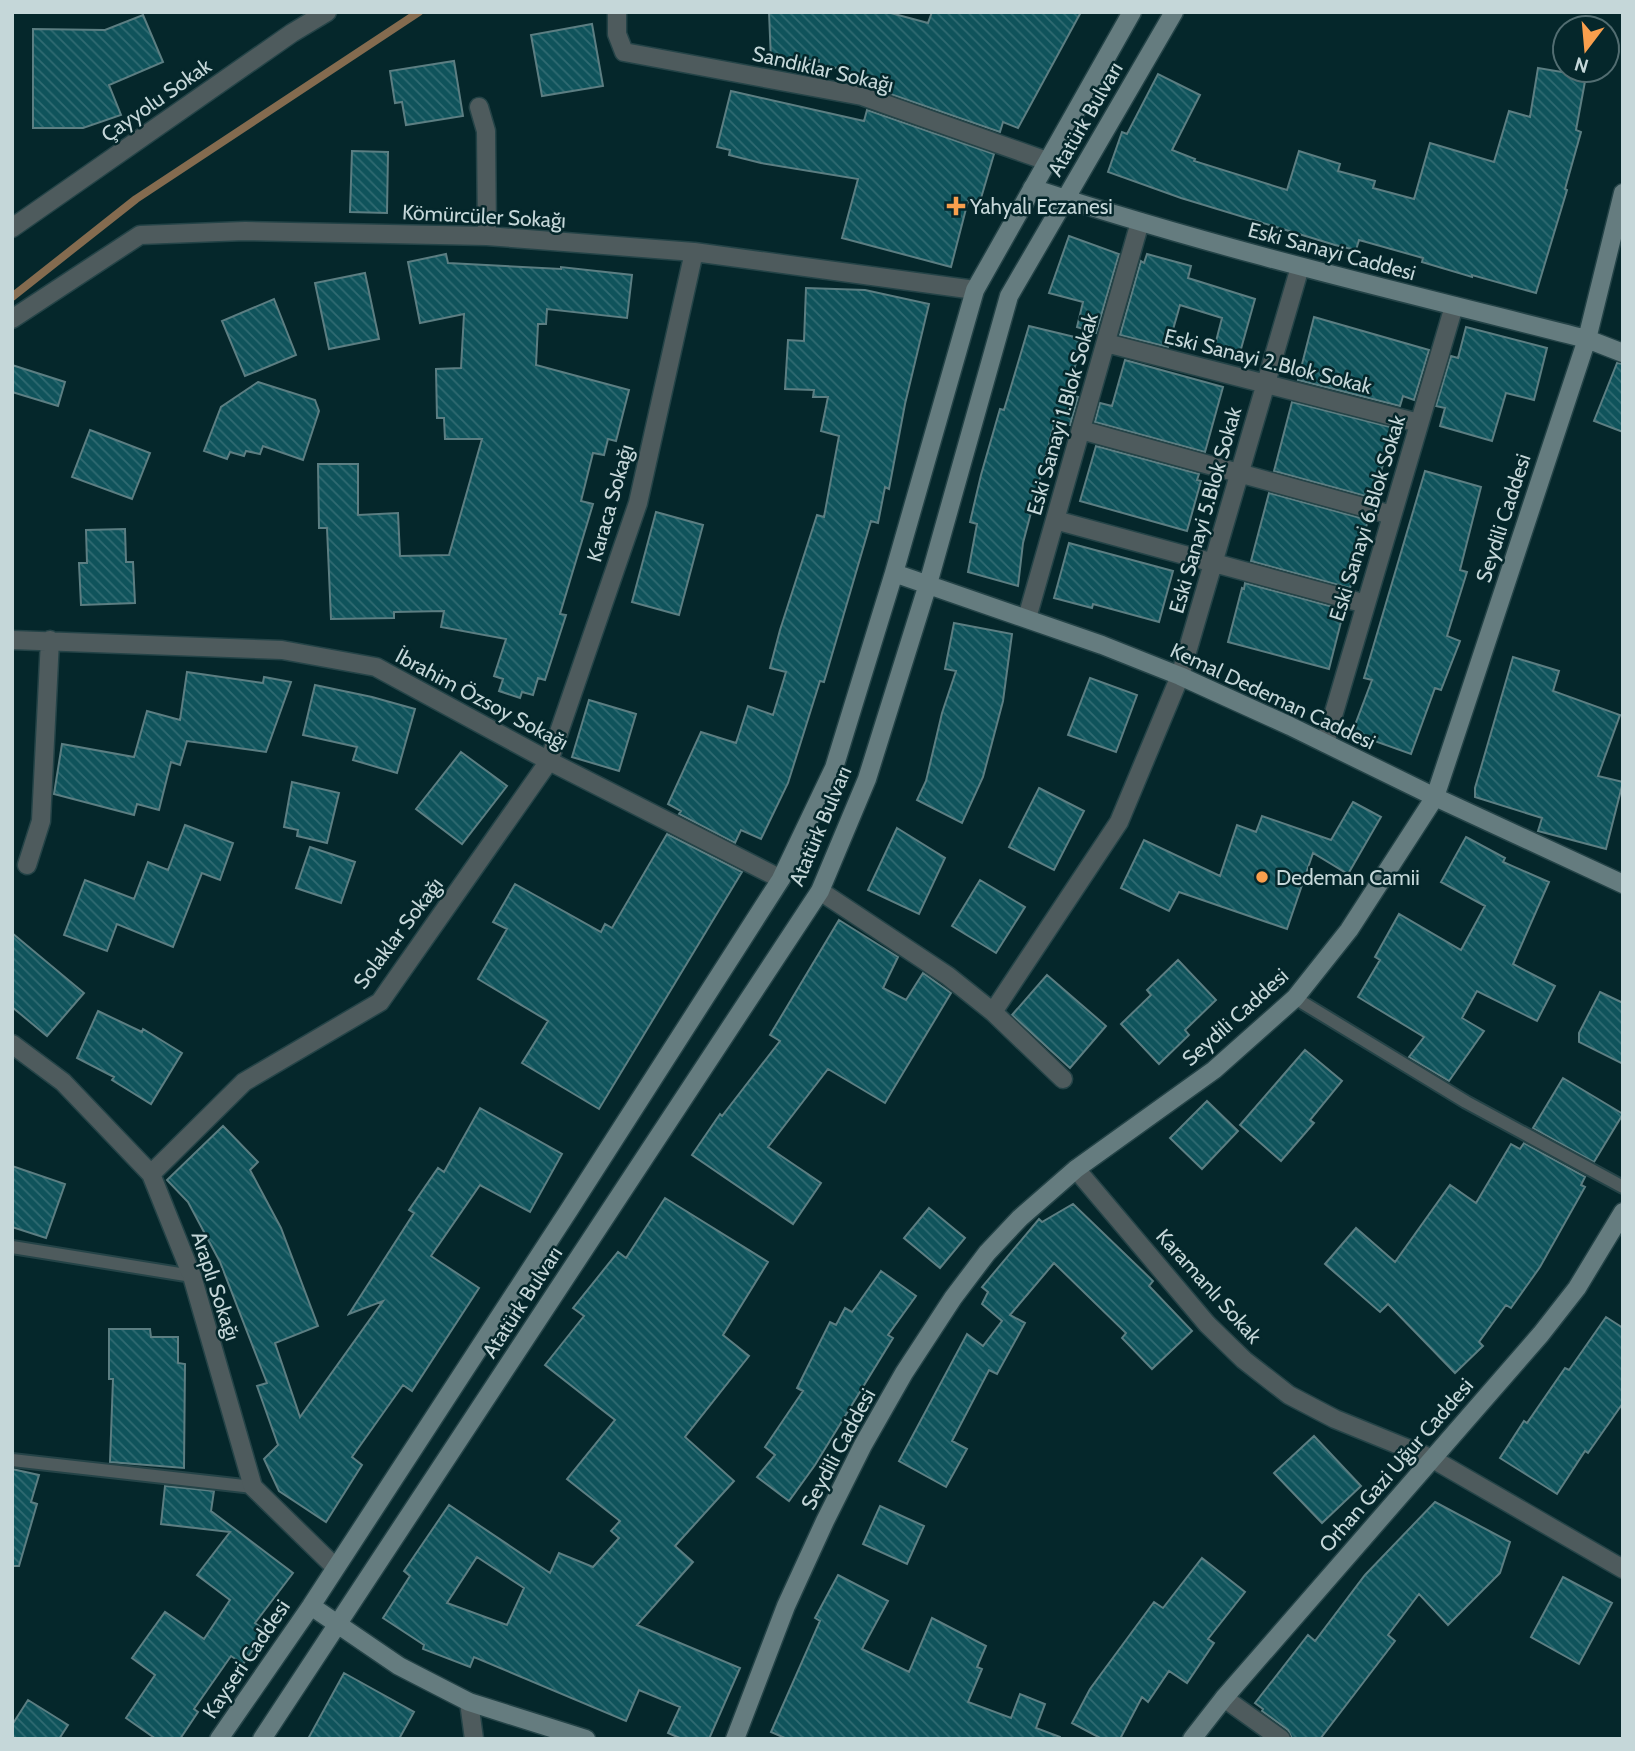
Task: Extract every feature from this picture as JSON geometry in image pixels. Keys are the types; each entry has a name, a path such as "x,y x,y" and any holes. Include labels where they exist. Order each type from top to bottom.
{"street":[{"name":"Çayyolu Sokak","path":"12,228 292,33 327,12"},
{"name":"Sandıklar Sokağı","path":"617,12 617,34 624,52 862,96 1046,161"},
{"name":"Atatürk Bulvarı","path":"311,1606 569,1210 780,879 834,768 894,573 975,290 1132,12"},
{"name":"Atatürk Bulvarı","path":"339,1623 820,891 867,779 928,584 1009,296 1174,12"},
{"path":"479,107 486,131 487,236"},
{"name":"Eski Sanayi Caddesi","path":"1032,188 1300,267 1587,339 1623,353"},
{"name":"Seydili Caddesi","path":"735,1739 786,1606 825,1521 904,1373 953,1298 987,1253 1020,1218 1076,1169 1214,1070 1295,998 1349,930 1435,797 1587,339 1623,192"},
{"name":"Eski Sanayi 1.Blok Sokak","path":"1027,618 1140,222"},
{"name":"Kömürcüler Sokağı","path":"12,319 140,236 244,231 487,236 694,252 975,290"},
{"name":"Karaca Sokağı","path":"548,761 638,503 694,252"},
{"name":"Eski Sanayi 5.Blok Sokak","path":"993,1012 1118,822 1180,676 1300,267"},
{"name":"Eski Sanayi 6.Blok Sokak","path":"1325,743 1454,306"},
{"name":"Eski Sanayi 2.Blok Sokak","path":"1105,344 1419,424"},
{"path":"1081,430 1240,471 1392,515"},
{"path":"1055,520 1366,604"},
{"name":"Kemal Dedeman Caddesi","path":"894,573 1027,618 1180,676 1623,884"},
{"name":"İbrahim Özsoy Sokağı","path":"12,640 282,650 376,667 548,761 780,879"},
{"path":"27,865 41,821 50,640"},
{"name":"Solaklar Sokağı","path":"150,1174 244,1083 380,1002 548,761"},
{"path":"820,891 948,976 993,1012 1063,1079"},
{"name":"Araplı Sokağı","path":"12,1044 64,1082 150,1174 192,1276 253,1487 335,1567"},
{"name":"Karamanlı Sokak","path":"1076,1169 1207,1325 1244,1360 1289,1395 1335,1419 1431,1458 1623,1569"},
{"name":"Orhan Gazi Uğur Caddesi","path":"1192,1739 1224,1698 1541,1334 1577,1288 1623,1212"},
{"path":"311,1606 399,1666 469,1702 586,1739"},
{"name":"Kayseri Caddesi","path":"219,1739 311,1606"},
{"path":"262,1739 339,1623"},
{"path":"1224,1698 1281,1739"},
{"path":"469,1702 474,1739"}],"lane":[{"path":"1295,998 1466,1102 1623,1187"},
{"path":"12,1247 192,1276"},
{"path":"12,1460 253,1487"}],"building":[{"path":"769,12 887,12 928,23 932,12 1081,12 1018,128 1003,122 1000,132 873,88 875,80 849,74 849,69 819,66 819,60 771,61"},
{"path":"143,15 163,62 109,85 121,115 83,128 33,128 33,29 105,30"},
{"path":"592,24 603,86 542,96 531,35"},
{"path":"454,61 463,116 406,125 402,102 395,103 390,71"},
{"path":"1538,68 1551,70 1551,84 1585,84 1576,130 1581,132 1565,189 1567,190 1536,293 1472,277 1422,262 1423,258 1359,240 1356,250 1335,245 1181,198 1108,172 1122,132 1127,134 1158,74 1200,95 1172,150 1195,159 1194,161 1287,190 1299,151 1340,164 1338,171 1375,181 1373,188 1414,199 1430,143 1494,162 1509,111 1530,117"},
{"path":"731,91 864,121 867,110 994,154 979,205 968,201 951,267 842,238 858,179 761,163 729,155 730,150 717,147"},
{"path":"352,151 388,152 387,213 350,212"},
{"path":"1069,236 1119,254 1096,333 1077,327 1083,302 1049,293"},
{"path":"446,254 448,263 561,267 632,275 627,318 547,309 546,324 538,324 536,365 629,390 616,441 608,439 604,455 593,453 581,501 593,504 560,614 566,615 545,680 538,678 533,695 522,692 520,698 499,691 503,679 494,676 506,639 441,627 444,611 394,612 394,618 331,619 327,528 319,528 318,464 358,464 358,515 398,513 400,556 449,555 482,439 445,439 444,418 437,418 436,369 461,368 464,314 420,323 408,262"},
{"path":"1147,254 1191,266 1188,278 1255,299 1239,356 1214,349 1222,318 1180,305 1168,347 1120,335 1141,261 1144,263"},
{"path":"365,273 379,339 329,349 315,283"},
{"path":"806,288 865,290 929,304 905,404 889,489 885,487 878,523 871,521 824,682 820,681 788,783 761,839 741,830 735,843 679,814 681,811 668,804 701,732 736,743 748,706 773,715 786,672 770,668 817,515 824,517 839,436 821,431 828,397 813,397 814,390 785,389 788,340 804,341"},
{"path":"274,299 296,355 245,376 222,321"},
{"path":"1314,317 1429,350 1414,400 1403,396 1400,406 1298,380"},
{"path":"1029,326 1083,339 1067,394 1078,397 1070,425 1055,421 1023,543 1018,586 968,572 977,524 970,522 1000,409 1004,410"},
{"path":"1466,327 1547,348 1534,400 1506,393 1492,441 1440,426 1445,408 1436,406 1451,356 1458,358"},
{"path":"1125,360 1223,387 1205,452 1095,422 1100,403 1112,406"},
{"path":"1617,363 1623,364 1623,432 1594,421"},
{"path":"12,365 65,382 58,406 12,392"},
{"path":"258,382 315,400 319,411 303,460 263,446 260,454 246,451 244,456 230,452 227,459 204,451 221,407"},
{"path":"1292,402 1394,428 1373,498 1274,471"},
{"path":"90,430 150,453 132,499 72,477"},
{"path":"1096,446 1199,474 1197,480 1201,481 1187,531 1080,501"},
{"path":"1425,471 1481,487 1460,570 1467,572 1447,636 1460,641 1441,690 1435,688 1411,754 1352,733 1372,680 1364,678"},
{"path":"1269,493 1368,520 1350,588 1251,561"},
{"path":"656,512 703,525 679,615 632,602"},
{"path":"125,529 126,562 133,562 135,603 81,605 79,563 87,563 86,530"},
{"path":"1069,543 1173,571 1159,622 1093,604 1092,608 1054,598"},
{"path":"1245,583 1344,610 1329,669 1228,642"},
{"path":"954,623 1012,634 1003,701 983,777 962,823 917,800 926,781 942,713 956,671 945,669"},
{"path":"1513,657 1559,671 1553,691 1620,715 1598,776 1623,782 1606,849 1538,831 1542,818 1475,797 1475,788"},
{"path":"187,672 263,683 264,677 291,682 266,752 187,741 180,765 171,762 159,810 137,804 134,815 54,794 62,744 134,757 147,711 180,720"},
{"path":"1090,678 1137,695 1116,752 1068,735"},
{"path":"315,685 415,709 397,773 353,760 357,747 303,735"},
{"path":"589,700 636,714 619,771 572,757"},
{"path":"461,752 507,786 462,844 416,809"},
{"path":"292,782 339,793 327,843 297,836 298,830 284,827"},
{"path":"1039,788 1084,811 1054,870 1009,847"},
{"path":"1353,802 1381,817 1348,874 1313,853 1287,929 1179,892 1169,911 1121,888 1144,840 1220,876 1237,825 1256,832 1262,816 1331,840"},
{"path":"185,825 233,843 220,880 202,873 173,947 117,924 107,951 64,935 85,880 134,899 148,862 168,870"},
{"path":"897,828 945,858 919,914 868,890"},
{"path":"667,834 742,872 599,1109 522,1063 548,1021 478,979 507,929 493,922 515,884 601,932 605,924 612,928"},
{"path":"1466,837 1505,858 1503,862 1549,882 1513,964 1555,986 1537,1021 1477,991 1462,1018 1484,1031 1449,1081 1409,1057 1424,1037 1358,997 1380,960 1375,957 1399,914 1461,950 1485,906 1441,882"},
{"path":"310,847 355,862 341,903 296,888"},
{"path":"980,880 1025,907 996,953 952,926"},
{"path":"839,920 898,957 883,988 906,1000 923,973 951,993 885,1103 828,1069 768,1147 821,1183 793,1224 692,1155 720,1114 722,1116 780,1041 770,1035"},
{"path":"12,933 84,993 47,1036 12,1007"},
{"path":"1178,960 1216,1000 1185,1030 1189,1035 1159,1064 1121,1024 1151,995 1147,990"},
{"path":"1047,975 1106,1026 1070,1068 1012,1015"},
{"path":"1600,992 1623,1003 1623,1064 1579,1042 1579,1033"},
{"path":"98,1011 142,1032 143,1029 182,1053 151,1104 112,1080 114,1077 77,1058"},
{"path":"1305,1050 1342,1081 1310,1120 1314,1123 1281,1161 1240,1125"},
{"path":"1563,1078 1623,1114 1594,1162 1533,1128"},
{"path":"1207,1101 1238,1131 1202,1169 1170,1138"},
{"path":"480,1108 562,1154 530,1212 480,1185 431,1256 479,1288 412,1391 403,1385 352,1457 362,1465 326,1522 279,1491 264,1459 278,1445 257,1386 267,1383 220,1262 188,1202 167,1180 223,1126 258,1162 250,1170 281,1228 318,1326 275,1343 300,1417 383,1301 349,1314 414,1213 409,1210 438,1168 444,1172"},
{"path":"1524,1143 1585,1177 1581,1185 1585,1187 1540,1267 1511,1308 1506,1305 1479,1342 1483,1346 1455,1373 1388,1304 1380,1312 1325,1264 1356,1228 1395,1262 1450,1185 1476,1203 1511,1144 1520,1149"},
{"path":"12,1166 65,1184 46,1238 12,1227"},
{"path":"665,1198 768,1262 723,1335 749,1356 685,1437 734,1481 675,1546 693,1562 637,1625 740,1668 709,1739 682,1739 668,1733 680,1707 639,1690 626,1721 474,1657 470,1667 423,1649 424,1645 383,1618 410,1576 404,1571 449,1505 550,1573 559,1553 593,1567 619,1538 611,1531 620,1521 567,1479 615,1420 545,1365 584,1316 573,1308 618,1252 626,1258","holes":["477,1557 524,1588 507,1625 447,1603"]},
{"path":"1073,1204 1153,1281 1149,1286 1192,1331 1152,1369 1122,1338 1126,1333 1054,1263 1010,1315 1025,1323 997,1374 989,1370 952,1441 967,1449 946,1487 899,1461 967,1334 983,1346 1002,1321 982,1304 988,1292 982,1287 1039,1219 1042,1222"},
{"path":"929,1208 965,1238 940,1268 904,1238"},
{"path":"881,1271 916,1296 888,1335 893,1338 815,1465 789,1501 757,1477 775,1455 765,1447 803,1391 797,1388 830,1322 836,1325 845,1308 852,1312"},
{"path":"1606,1317 1623,1328 1623,1403 1588,1453 1585,1451 1557,1494 1500,1458 1524,1421 1527,1423 1565,1368 1569,1370"},
{"path":"109,1329 150,1329 151,1337 178,1337 178,1363 185,1364 184,1468 110,1462 113,1379 109,1379"},
{"path":"1314,1436 1361,1486 1322,1523 1274,1473"},
{"path":"12,1469 39,1475 31,1502 37,1504 19,1566 12,1566"},
{"path":"165,1486 214,1491 211,1511 293,1573 255,1623 266,1631 243,1664 231,1656 194,1709 198,1712 180,1739 156,1739 126,1718 155,1675 132,1658 165,1612 204,1639 230,1600 197,1575 230,1532 161,1524"},
{"path":"1435,1502 1510,1542 1500,1573 1448,1625 1419,1594 1388,1635 1395,1641 1320,1739 1292,1739 1288,1730 1255,1703 1308,1635 1315,1641 1365,1575"},
{"path":"880,1506 924,1526 907,1564 863,1544"},
{"path":"1202,1558 1245,1592 1208,1639 1214,1643 1187,1683 1169,1671 1148,1702 1142,1697 1120,1739 1102,1739 1072,1723 1090,1689 1154,1602 1163,1608"},
{"path":"838,1575 888,1601 862,1649 909,1672 932,1618 986,1646 977,1667 982,1669 968,1702 1011,1718 1020,1694 1045,1704 1036,1728 1060,1739 787,1739 771,1732 820,1621 815,1618"},
{"path":"1563,1577 1612,1603 1579,1664 1531,1637"},
{"path":"344,1673 414,1712 399,1739 308,1739"},
{"path":"28,1700 68,1725 59,1739 12,1739 12,1725"}],"waterway":[{"path":"12,297 136,199 419,12"}],"place":[{"name":"Yahyalı Eczanesi","path":"956,206"},
{"name":"Dedeman Camii","path":"1262,877"}]}
